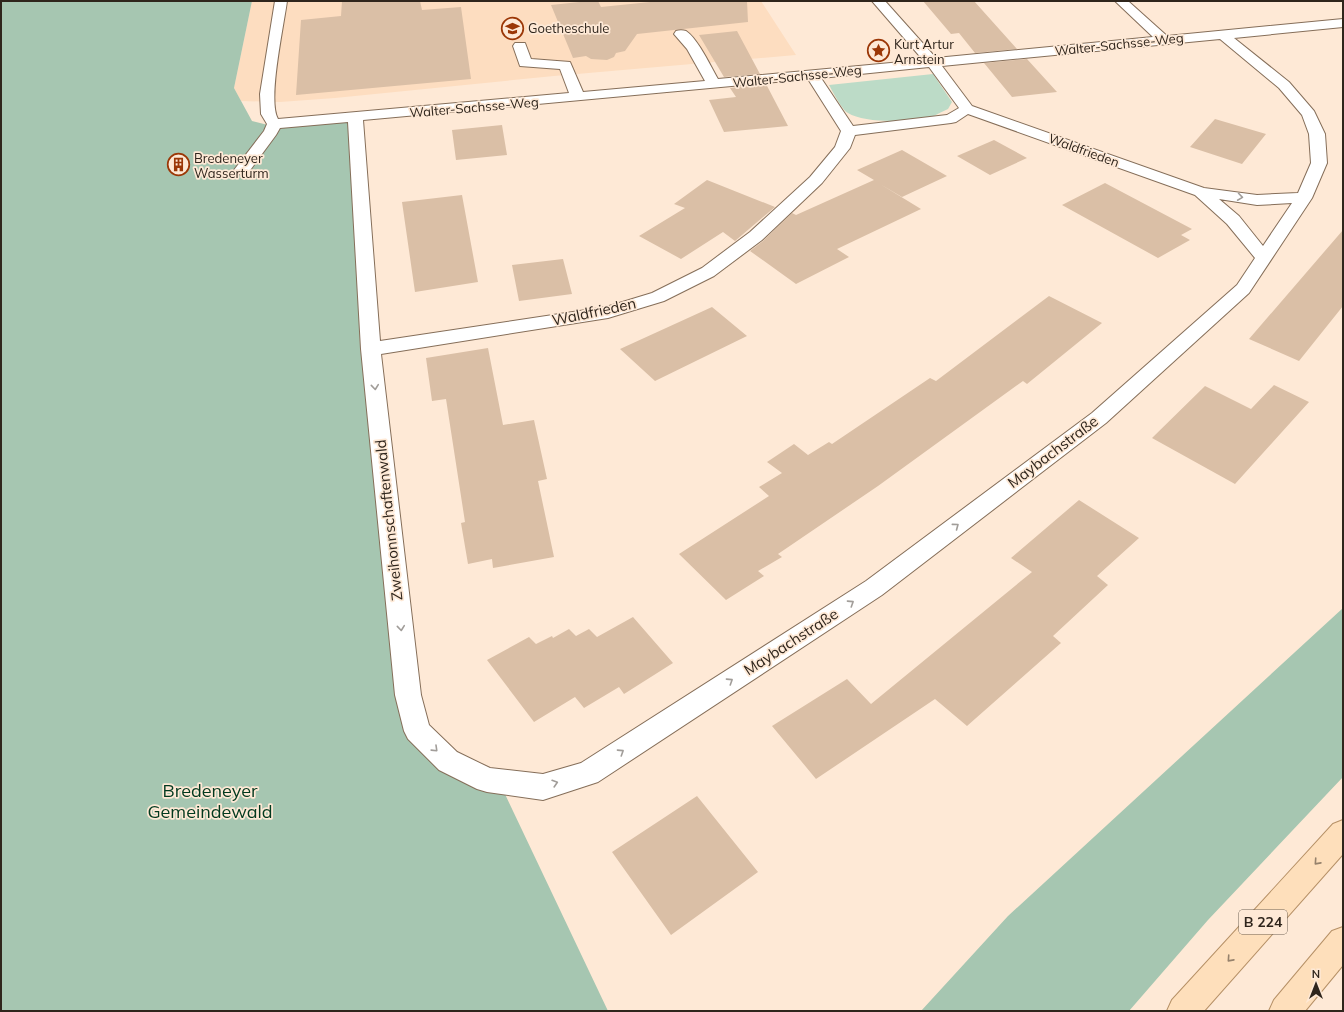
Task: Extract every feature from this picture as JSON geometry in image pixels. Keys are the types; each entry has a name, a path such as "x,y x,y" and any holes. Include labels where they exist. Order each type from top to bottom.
{"main road":[{"name":"B 224","path":"1183,1011 1343,833"},
{"path":"1286,1011 1343,942"}],"street":[{"path":"242,170 271,132 274,124 268,114 267,94 281,1"},
{"path":"812,75 849,131 951,120 967,109 933,63 878,1"},
{"path":"1121,1 1164,40"},
{"name":"Walter-Sachsse-Weg","path":"274,124 354,118 812,75 1343,23"},
{"path":"680,34 693,47 714,84"},
{"name":"Maybachstraße","path":"588,773 874,588 1099,418 1243,288 1304,198 1319,163 1317,134 1309,114 1284,86 1223,35"},
{"path":"520,46 525,63 565,65 578,97"},
{"name":"Waldfrieden","path":"967,109 1201,192 1257,200 1304,198"},
{"name":"Zweihonnschaftenwald","path":"354,118 371,349 408,695 417,731 448,761 487,780 543,787 588,773"},
{"name":"Waldfrieden","path":"371,349 608,312 658,297 708,272 756,236 816,180 842,148 849,131"},
{"name":"Waldfrieden","path":"1201,192 1233,220 1263,257"}],"shaded area":[{"name":"Goetheschule","path":"252,1 761,1 796,55 554,76 335,98 280,102 241,101 234,88"}],"green space":[{"name":"Bredeneyer Gemeindewald","path":"1,1 252,1 234,88 252,121 272,126 351,121 355,161 360,345 400,695 408,733 504,792 608,1011 1,1011"},
{"path":"933,74 952,102 948,109 934,116 915,120 890,121 856,117 848,113 843,108 829,85"},
{"path":"1343,608 1343,777 1208,920 1129,1011 921,1011 1008,916"}],"building":[{"path":"342,1 420,1 422,10 461,7 471,79 296,95 301,20 341,16"},
{"path":"598,1 601,7 660,1 747,1 748,22 637,34 625,51 616,53 614,57 607,60 591,59 586,56 573,58 551,5"},
{"path":"923,1 974,1 1017,49 975,53 959,33 951,34"},
{"path":"737,31 760,74 724,77 699,35"},
{"path":"1027,59 1057,92 1012,97 984,63"},
{"path":"766,84 788,126 724,132 709,100 736,97 730,88"},
{"path":"1215,119 1266,134 1242,164 1190,147"},
{"path":"502,125 507,155 456,160 452,130"},
{"path":"994,140 1027,158 990,175 957,156"},
{"path":"902,150 947,176 902,197 880,184 921,209 837,249 849,257 796,284 750,251 763,241 792,213 796,215 874,180 857,170"},
{"path":"707,180 775,207 735,241 723,232 681,259 639,236 685,208 674,204"},
{"path":"1105,183 1192,229 1181,235 1190,240 1158,258 1062,205"},
{"path":"462,195 478,282 415,292 402,202"},
{"path":"1343,230 1343,306 1299,361 1249,339"},
{"path":"563,259 572,294 519,301 512,265"},
{"path":"1049,296 1102,323 1027,384 1023,381 878,486 778,554 782,557 758,571 764,576 726,600 679,554 769,496 759,487 782,473 767,462 794,444 808,455 829,442 832,444 930,378 936,381"},
{"path":"712,307 747,336 655,381 620,349"},
{"path":"488,348 503,425 534,420 547,479 538,481 554,557 493,568 492,559 468,564 461,523 465,522 446,399 432,401 426,358"},
{"path":"1274,385 1309,402 1235,484 1152,438 1205,386 1251,409"},
{"path":"1079,500 1139,538 1097,576 1108,585 1053,636 1061,643 967,726 935,699 816,779 772,726 847,679 871,704 1032,572 1011,558"},
{"path":"633,617 673,663 624,694 619,687 584,708 575,697 534,722 487,660 529,637 536,644 552,636 553,638 569,629 576,636 589,629 597,637"},
{"path":"697,796 758,872 671,935 612,852"}],"place":[{"name":"Goetheschule","path":"512,28"},
{"name":"Kurt Artur Arnstein","path":"879,51"},
{"name":"Bredeneyer Wasserturm","path":"179,165"}]}
